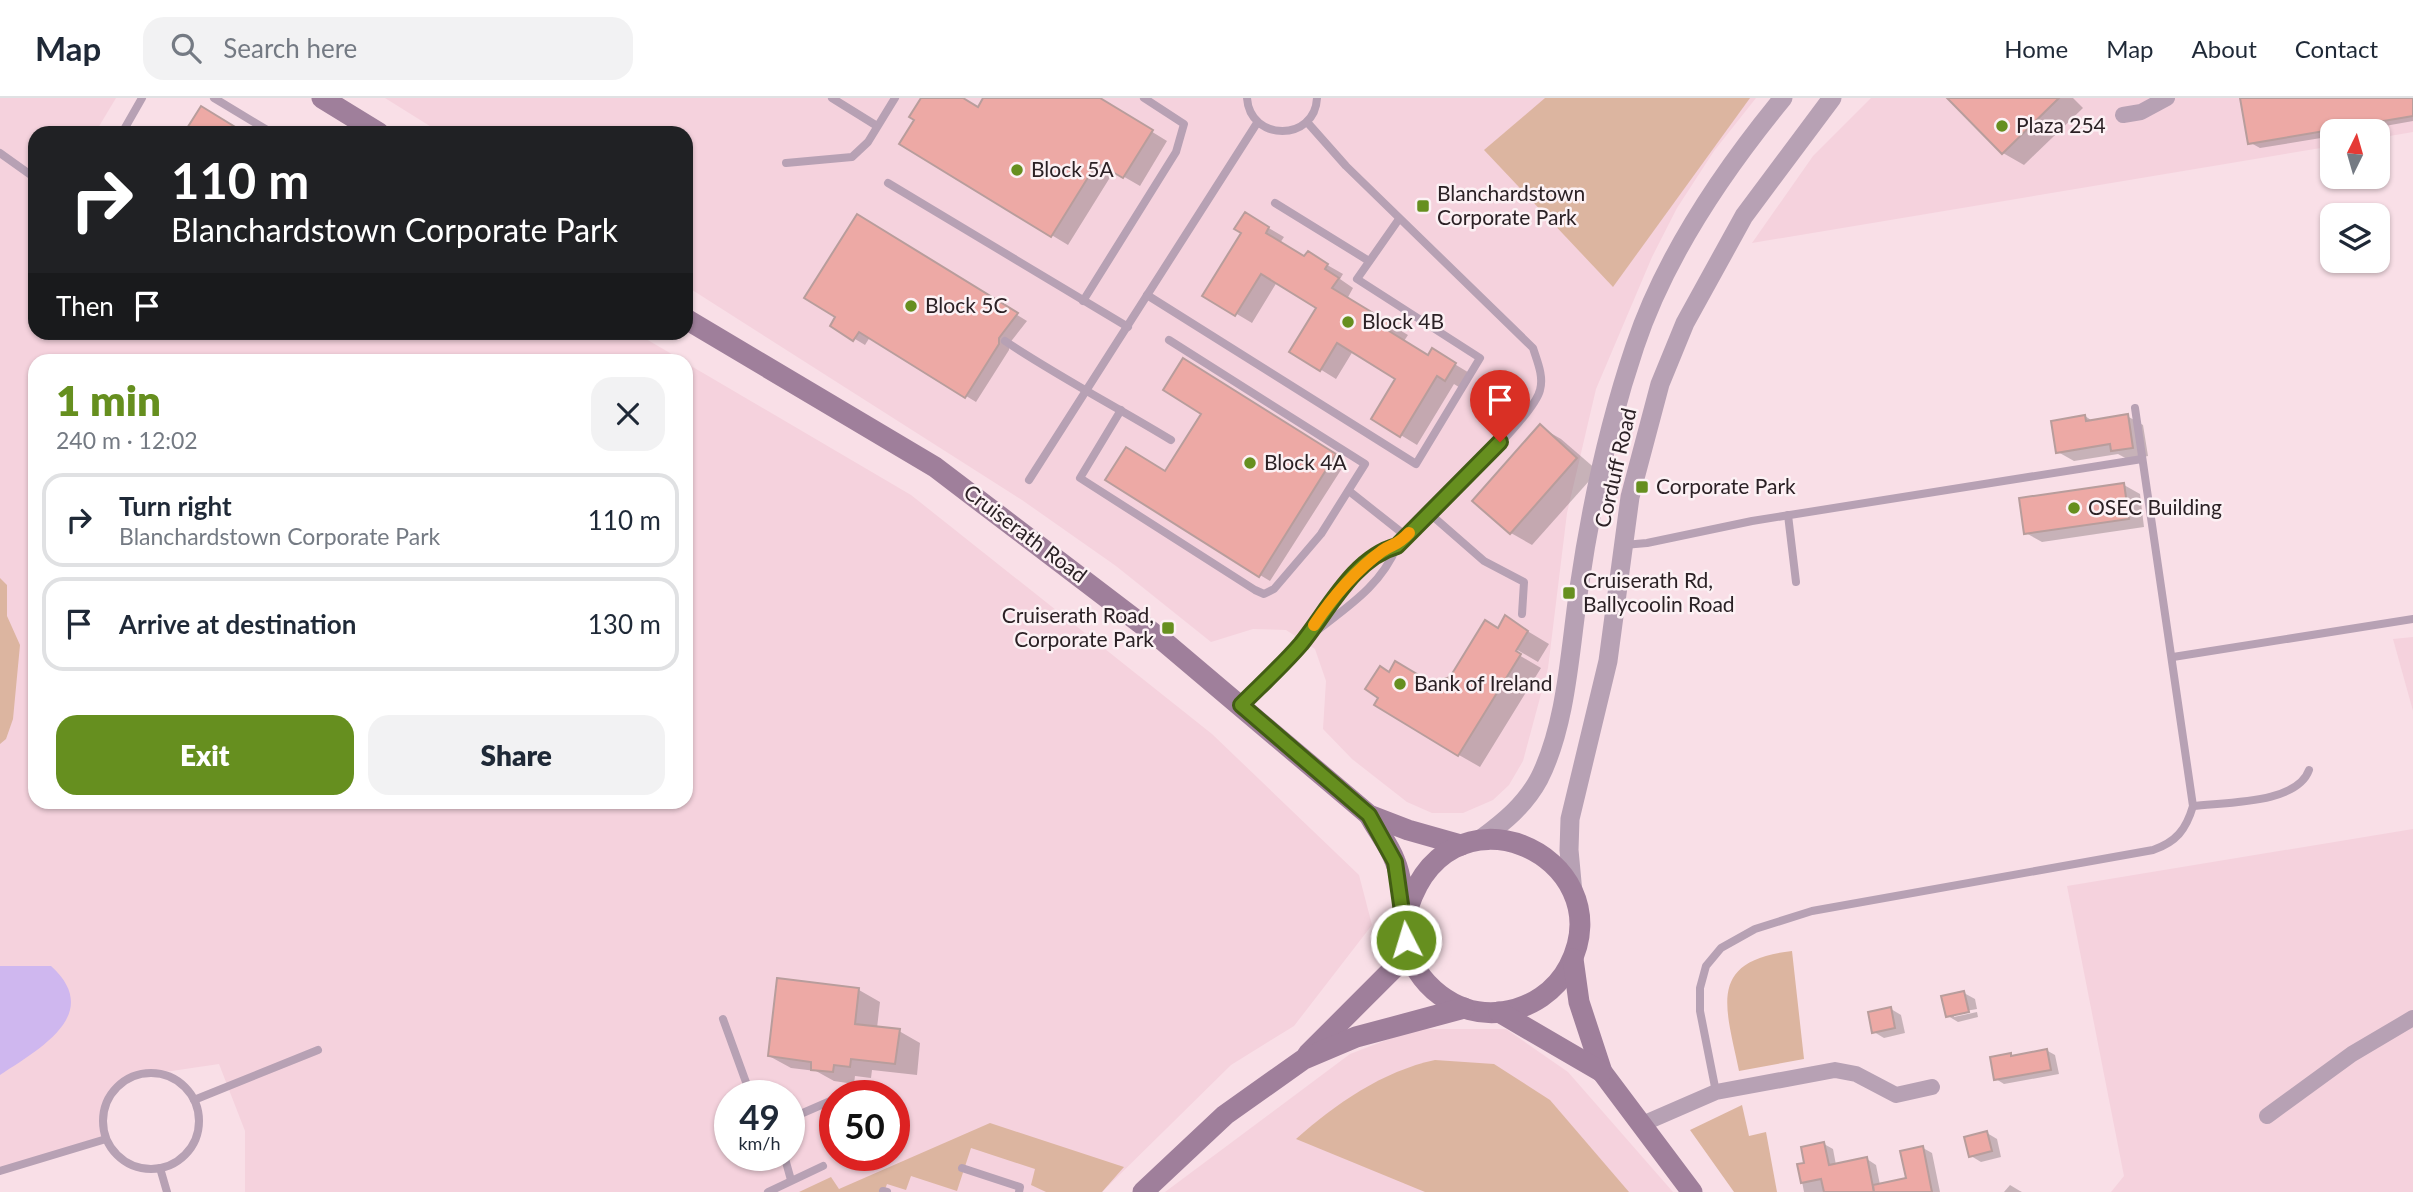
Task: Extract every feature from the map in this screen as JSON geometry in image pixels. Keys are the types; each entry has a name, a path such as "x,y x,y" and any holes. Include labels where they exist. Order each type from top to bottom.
{"main road":[{"path":"322,98 368,126"},
{"name":"Cruiserath Road","path":"693,324 935,467 1095,586 1241,705 1369,815 1408,830 1471,842"},
{"name":"Cruiserath Road","path":"1369,815 1395,862 1406,929"},
{"path":"1304,1059 1330,1029 1397,965 1412,890 1426,869 1441,855 1471,842 1504,839 1531,848 1557,867 1573,893 1579,915 1578,941 1573,959 1556,985 1530,1004 1499,1012 1464,1008 1441,996 1426,982 1411,957 1406,929"},
{"path":"1573,959 1579,1002 1602,1073 1692,1192"},
{"path":"1143,1192 1225,1115 1304,1059 1356,1037 1464,1008"},
{"path":"1499,1012 1602,1073"}],"street":[{"name":"Corduff Road","path":"1471,842 1525,800 1539,778 1550,749 1568,669 1590,514 1602,453 1636,343 1661,284 1716,188 1783,98"},
{"name":"Corduff Road","path":"1573,893 1569,850 1570,819 1608,661 1622,545 1647,429 1685,324 1744,216 1832,98"},
{"path":"2123,115 2141,112 2167,98"},
{"path":"2267,1116 2352,1054 2413,1018"},
{"path":"1640,1125 1716,1092 1835,1070 1856,1074 1896,1095 1932,1087"}],"lane":[{"path":"126,126 142,98"},
{"path":"214,98 260,126"},
{"path":"832,98 877,126"},
{"path":"786,163 852,157 895,98"},
{"path":"1083,301 1176,152 1184,124 1144,98"},
{"path":"1247,98 1257,122 1277,132 1288,132 1307,122 1314,113 1317,98"},
{"path":"1029,480 1257,122"},
{"path":"1241,705 1302,643 1352,606 1391,562 1397,546 1530,409 1540,390 1540,369 1533,348 1346,166 1307,122"},
{"path":"0,153 28,173"},
{"path":"888,183 1128,327"},
{"path":"1275,204 1369,261"},
{"path":"1147,295 1416,464 1480,358 1357,279 1399,219"},
{"path":"1004,341 1171,440"},
{"path":"1121,410 1080,478 1264,594 1274,589 1321,534 1365,464 1169,341"},
{"path":"1716,1092 1700,1011 1700,988 1706,966 1721,948 1755,929 1812,911 2153,850 2169,844 2181,833 2193,806 2135,408"},
{"path":"1622,545 1647,543 1788,515 2143,459"},
{"path":"1349,491 1406,536"},
{"path":"1429,513 1484,561 1524,582 1522,614"},
{"path":"1788,515 1796,582"},
{"path":"1302,643 1326,606 1356,574 1385,549 1397,546"},
{"path":"2173,657 2413,619"},
{"path":"2193,806 2286,793 2300,786 2309,770"},
{"path":"723,1019 745,1080"},
{"path":"194,1100 318,1050"},
{"path":"144,1073 167,1076 187,1090 194,1100 198,1114 194,1143 179,1159 160,1168 144,1168 128,1163 115,1153 106,1139 104,1110 119,1085 131,1077 144,1073"},
{"path":"0,1171 106,1139"},
{"path":"160,1168 167,1192"},
{"path":"768,1192 819,1168"},
{"path":"962,1168 1020,1187 1018,1192"},
{"path":"788,1171 791,1180"}],"shaded area":[{"path":"0,98 116,98 99,126 28,126 28,340 648,340 672,354 28,354 28,809 693,809 693,367 911,495 1212,734 1359,875 1372,925 1294,1026 1231,1065 1102,1192 245,1192 245,1131 219,1064 131,1077 119,1085 104,1110 106,1139 0,1170"},
{"name":"Blanchardstown Corporate Park","path":"385,98 1756,98 1714,151 1677,208 1652,257 1596,389 1567,513 1548,668 1523,761 1509,785 1493,800 1463,813 1432,813 1407,802 1352,759 1323,729 1326,681 1315,649 1286,630 1253,629 1211,642 1116,566 1022,500 693,290 693,126 430,126"},
{"path":"1545,98 1750,98 1613,287 1484,150"},
{"path":"1871,98 2413,98 2413,132 2390,136 2390,119 2320,119 2320,148 1752,243 1813,156"},
{"path":"0,578 7,585 7,616 20,645 13,719 6,739 0,744"},
{"path":"2413,637 2413,711 2393,639"},
{"path":"2413,829 2413,1192 2111,1192 2124,1176 2067,886"},
{"path":"1792,951 1804,1059 1739,1071 1727,1008 1728,991 1734,976 1746,965 1764,956"},
{"path":"0,966 51,966 66,983 71,1000 68,1015 60,1029 32,1054 0,1075"},
{"path":"1415,1029 1506,1029 1568,1072 1673,1192 1165,1192 1350,1054"},
{"path":"1435,1060 1494,1064 1550,1100 1629,1192 1425,1192 1296,1139 1327,1113 1361,1090 1397,1072"},
{"path":"1742,1105 1749,1136 1766,1132 1777,1192 1734,1192 1690,1130"},
{"path":"990,1123 1124,1167 1102,1192 1046,1192 1031,1185 1035,1169 971,1148 957,1191 911,1176 906,1190 887,1184 884,1192 799,1192 831,1177 839,1189 880,1171 910,1171 910,1158"}],"building":[{"name":"Block 5A","path":"921,98 963,98 978,107 983,98 1100,98 1153,130 1123,178 1097,163 1051,237 899,144 914,120 909,117"},
{"name":"Plaza 254","path":"1947,98 2059,98 2002,154"},
{"path":"2240,98 2413,98 2413,116 2390,120 2320,119 2320,132 2248,144"},
{"path":"201,106 234,126 188,126"},
{"name":"Block 4B","path":"1245,212 1269,227 1266,233 1304,256 1308,251 1328,264 1325,269 1339,278 1332,288 1393,325 1389,331 1428,355 1432,348 1456,363 1445,381 1437,376 1400,437 1371,419 1395,379 1337,343 1320,371 1289,352 1316,308 1261,274 1235,316 1202,296 1241,233 1234,229"},
{"name":"Block 5C","path":"857,214 1018,313 999,338 999,344 965,398 859,332 853,341 830,326 835,317 804,298"},
{"name":"Block 4A","path":"1183,358 1336,454 1259,577 1105,480 1126,447 1165,471 1201,414 1163,390"},
{"path":"2128,414 2133,448 2111,451 2110,444 2056,453 2051,421 2085,415 2086,421"},
{"path":"1540,424 1577,458 1510,534 1472,501"},
{"name":"OSEC Building","path":"2124,483 2129,519 2024,534 2019,498"},
{"path":"1505,615 1528,631 1516,651 1521,654 1458,756 1374,705 1378,698 1365,689 1380,666 1389,672 1395,661 1432,683 1450,677 1485,620 1498,628"},
{"path":"777,978 859,988 855,1024 900,1029 895,1064 851,1059 850,1067 834,1065 833,1072 811,1070 811,1062 768,1056"},
{"path":"1964,991 1969,1012 1946,1017 1941,996"},
{"path":"1891,1007 1895,1028 1872,1033 1868,1012"},
{"path":"2047,1049 2051,1070 1994,1080 1990,1057"},
{"path":"1987,1131 1992,1151 1969,1157 1964,1137"},
{"path":"1824,1142 1829,1165 1867,1157 1874,1192 1824,1192 1821,1179 1801,1183 1797,1164 1804,1163 1801,1147"},
{"path":"1923,1146 1932,1192 1874,1192 1873,1185 1906,1178 1900,1151"}],"slow traffic":[{"path":"1314,625 1326,606 1356,574 1385,549 1397,546 1409,533"}],"place":[{"name":"Plaza 254","path":"2002,126"},
{"name":"Block 5A","path":"1017,170"},
{"name":"Blanchardstown Corporate Park","path":"1423,206"},
{"name":"Block 5C","path":"911,306"},
{"name":"Block 4B","path":"1348,322"},
{"name":"Block 4A","path":"1250,463"},
{"name":"Corporate Park","path":"1642,487"},
{"name":"OSEC Building","path":"2074,508"},
{"name":"Cruiserath Rd, Ballycoolin Road","path":"1569,593"},
{"name":"Cruiserath Road, Corporate Park","path":"1168,628"},
{"name":"Bank of Ireland","path":"1400,684"}],"route":[{"path":"1406,940 1395,862 1369,815 1241,705 1302,643 1326,606 1356,574 1385,549 1397,546 1500,442"}]}
